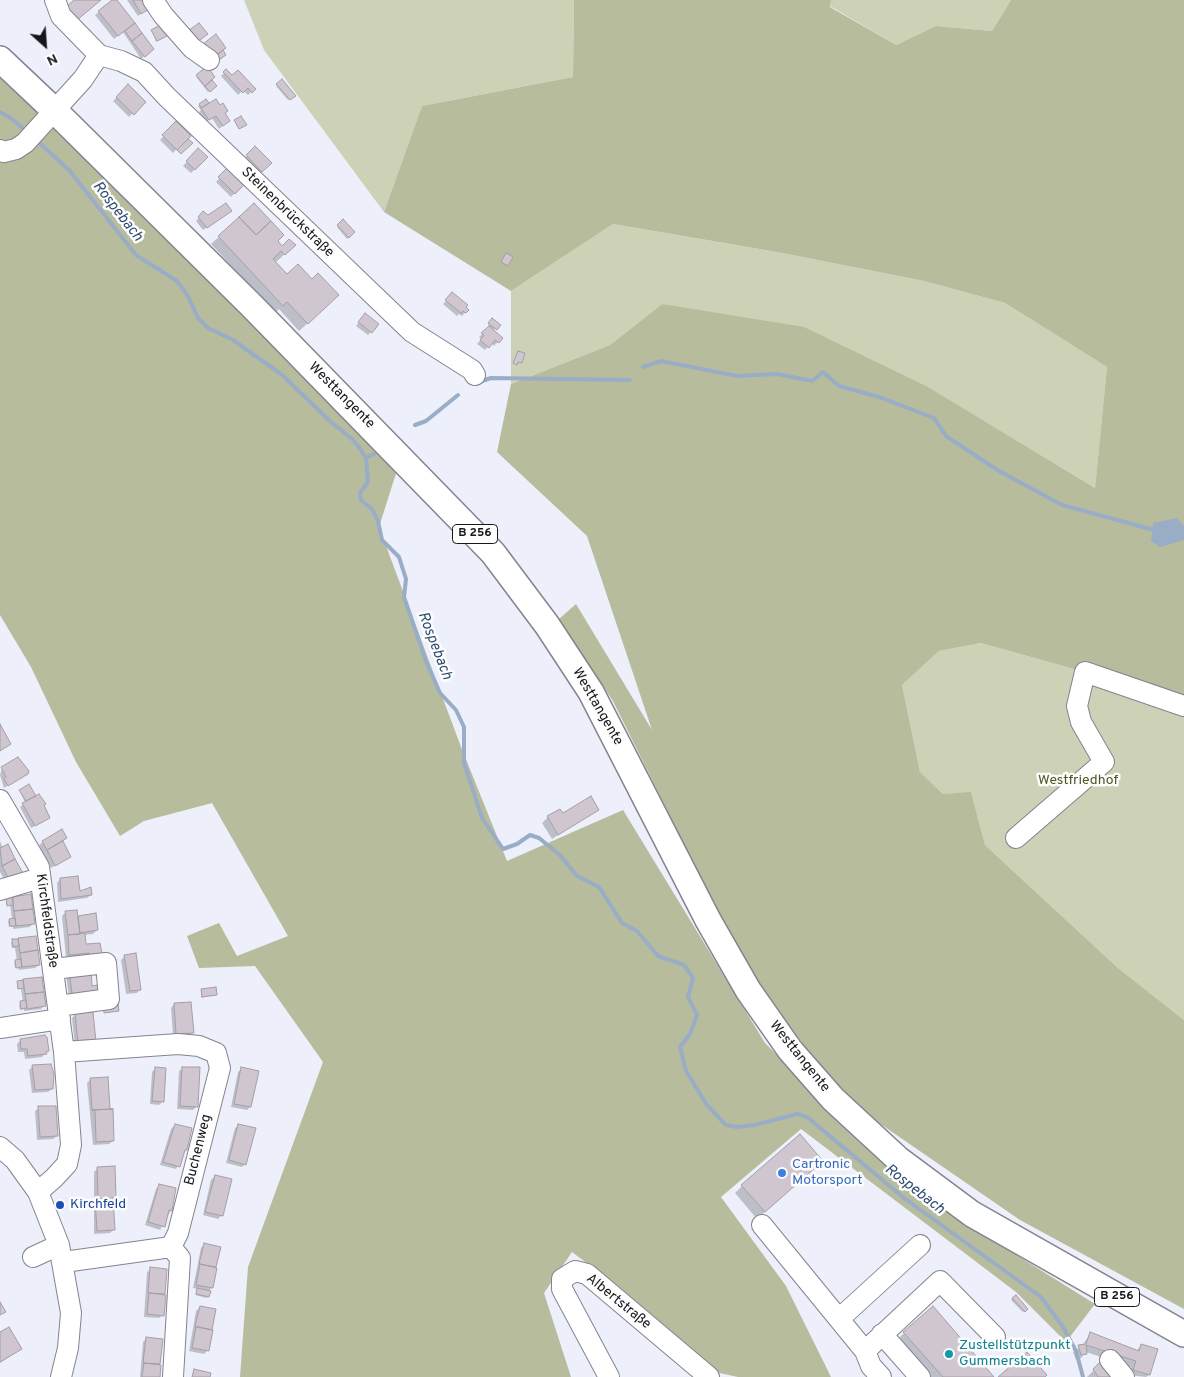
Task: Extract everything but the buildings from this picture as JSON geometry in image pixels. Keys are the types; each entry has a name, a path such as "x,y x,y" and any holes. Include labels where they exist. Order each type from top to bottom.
{"main road":[{"name":"Westtangente","path":"0,59 48,119 398,453 493,553 547,625 591,692 708,920 748,990 790,1050 833,1099 898,1159 972,1214 1184,1334"}],"street":[{"name":"Steinenbrückstraße","path":"56,0 61,16 99,55 121,61 144,72 167,97 412,332 472,370 475,375"},
{"path":"153,0 192,48 209,60"},
{"path":"0,150 16,149 25,143 83,80 99,55"},
{"path":"1016,838 1104,762 1081,722 1076,706 1085,672 1184,706"},
{"name":"Kirchfeldstraße","path":"1,803 39,867 64,1052 71,1145 66,1164 38,1192"},
{"path":"0,890 40,878"},
{"path":"0,1028 109,998 106,963 53,969"},
{"name":"Buchenweg","path":"64,1052 178,1044 199,1046 216,1053 220,1068 178,1234 171,1247"},
{"path":"0,1147 15,1160 38,1192 62,1254 71,1313 68,1348 61,1377"},
{"path":"762,1225 840,1320 872,1365"},
{"path":"840,1320 920,1245"},
{"path":"33,1257 171,1247 180,1258 173,1377"},
{"name":"Albertstraße","path":"609,1377 562,1288 562,1279 575,1271 587,1274 709,1377"},
{"path":"872,1365 882,1334 940,1281 995,1337"},
{"path":"882,1334 920,1377"},
{"path":"1110,1360 1124,1377"}],"green space":[{"path":"244,0 574,0 573,77 422,106 384,212 264,50"},
{"path":"574,0 831,0 830,7 896,45 936,26 992,31 1011,0 1184,0 1184,700 981,643 939,651 902,685 920,772 943,794 971,792 985,845 1118,968 1184,1020 1184,1309 1020,1220 850,1103 749,976 613,701 559,619 576,604 652,730 587,536 497,452 511,384 610,345 662,304 804,327 930,388 1095,488 1107,367 1005,303 924,281 777,252 613,224 511,291 384,212 422,106 573,77"},
{"path":"831,0 1011,0 992,31 936,26 896,45 830,6"},
{"path":"0,70 399,464 379,527 461,747 507,861 623,810 765,1043 850,1128 981,1233 1095,1304 1066,1342 1016,1292 801,1129 721,1197 786,1286 831,1377 738,1377 720,1373 620,1288 572,1252 544,1293 571,1377 240,1377 248,1267 323,1062 255,966 199,968 187,936 219,923 237,956 288,936 212,803 144,821 120,836 76,762 31,667 0,615"},
{"path":"613,224 777,252 924,281 1005,303 1107,367 1095,488 930,388 662,304 610,345 511,384 511,291"},
{"name":"Westfriedhof","path":"981,643 1184,700 1184,1020 1118,968 985,845 971,793 943,794 920,772 902,685 939,651"}],"water":[{"path":"1177,518 1184,526 1184,540 1160,547 1151,541 1153,523"}],"waterway":[{"name":"Rospebach","path":"0,112 26,131"},
{"name":"Rospebach","path":"35,139 69,170 136,255 177,281 188,296 198,318 208,328 233,340 281,374 359,447 366,458 368,482 360,493 361,500 372,509 378,521 382,540 399,557 406,579 404,597 426,661 440,693 456,710 464,727 464,763 482,818 503,849 517,844 530,835 539,838 560,855 577,876 599,887 622,923 637,931 658,956 684,965 693,978 688,997 697,1015 690,1034 680,1047 686,1071 707,1105 726,1125 737,1127 755,1125 797,1114 807,1117 904,1198 1041,1297 1063,1327 1076,1351 1083,1377"},
{"path":"643,367 661,361 737,376 777,374 812,381 823,372 839,386 879,397 934,418 946,436 999,471 1062,505 1154,530"},
{"path":"482,381 491,378 630,380"},
{"path":"415,425 426,421 458,395"},
{"path":"366,458 374,454"}],"place":[{"name":"Cartronic Motorsport","path":"782,1173"},
{"name":"Kirchfeld","path":"60,1205"},
{"name":"Zustellstützpunkt Gummersbach","path":"949,1354"}]}
